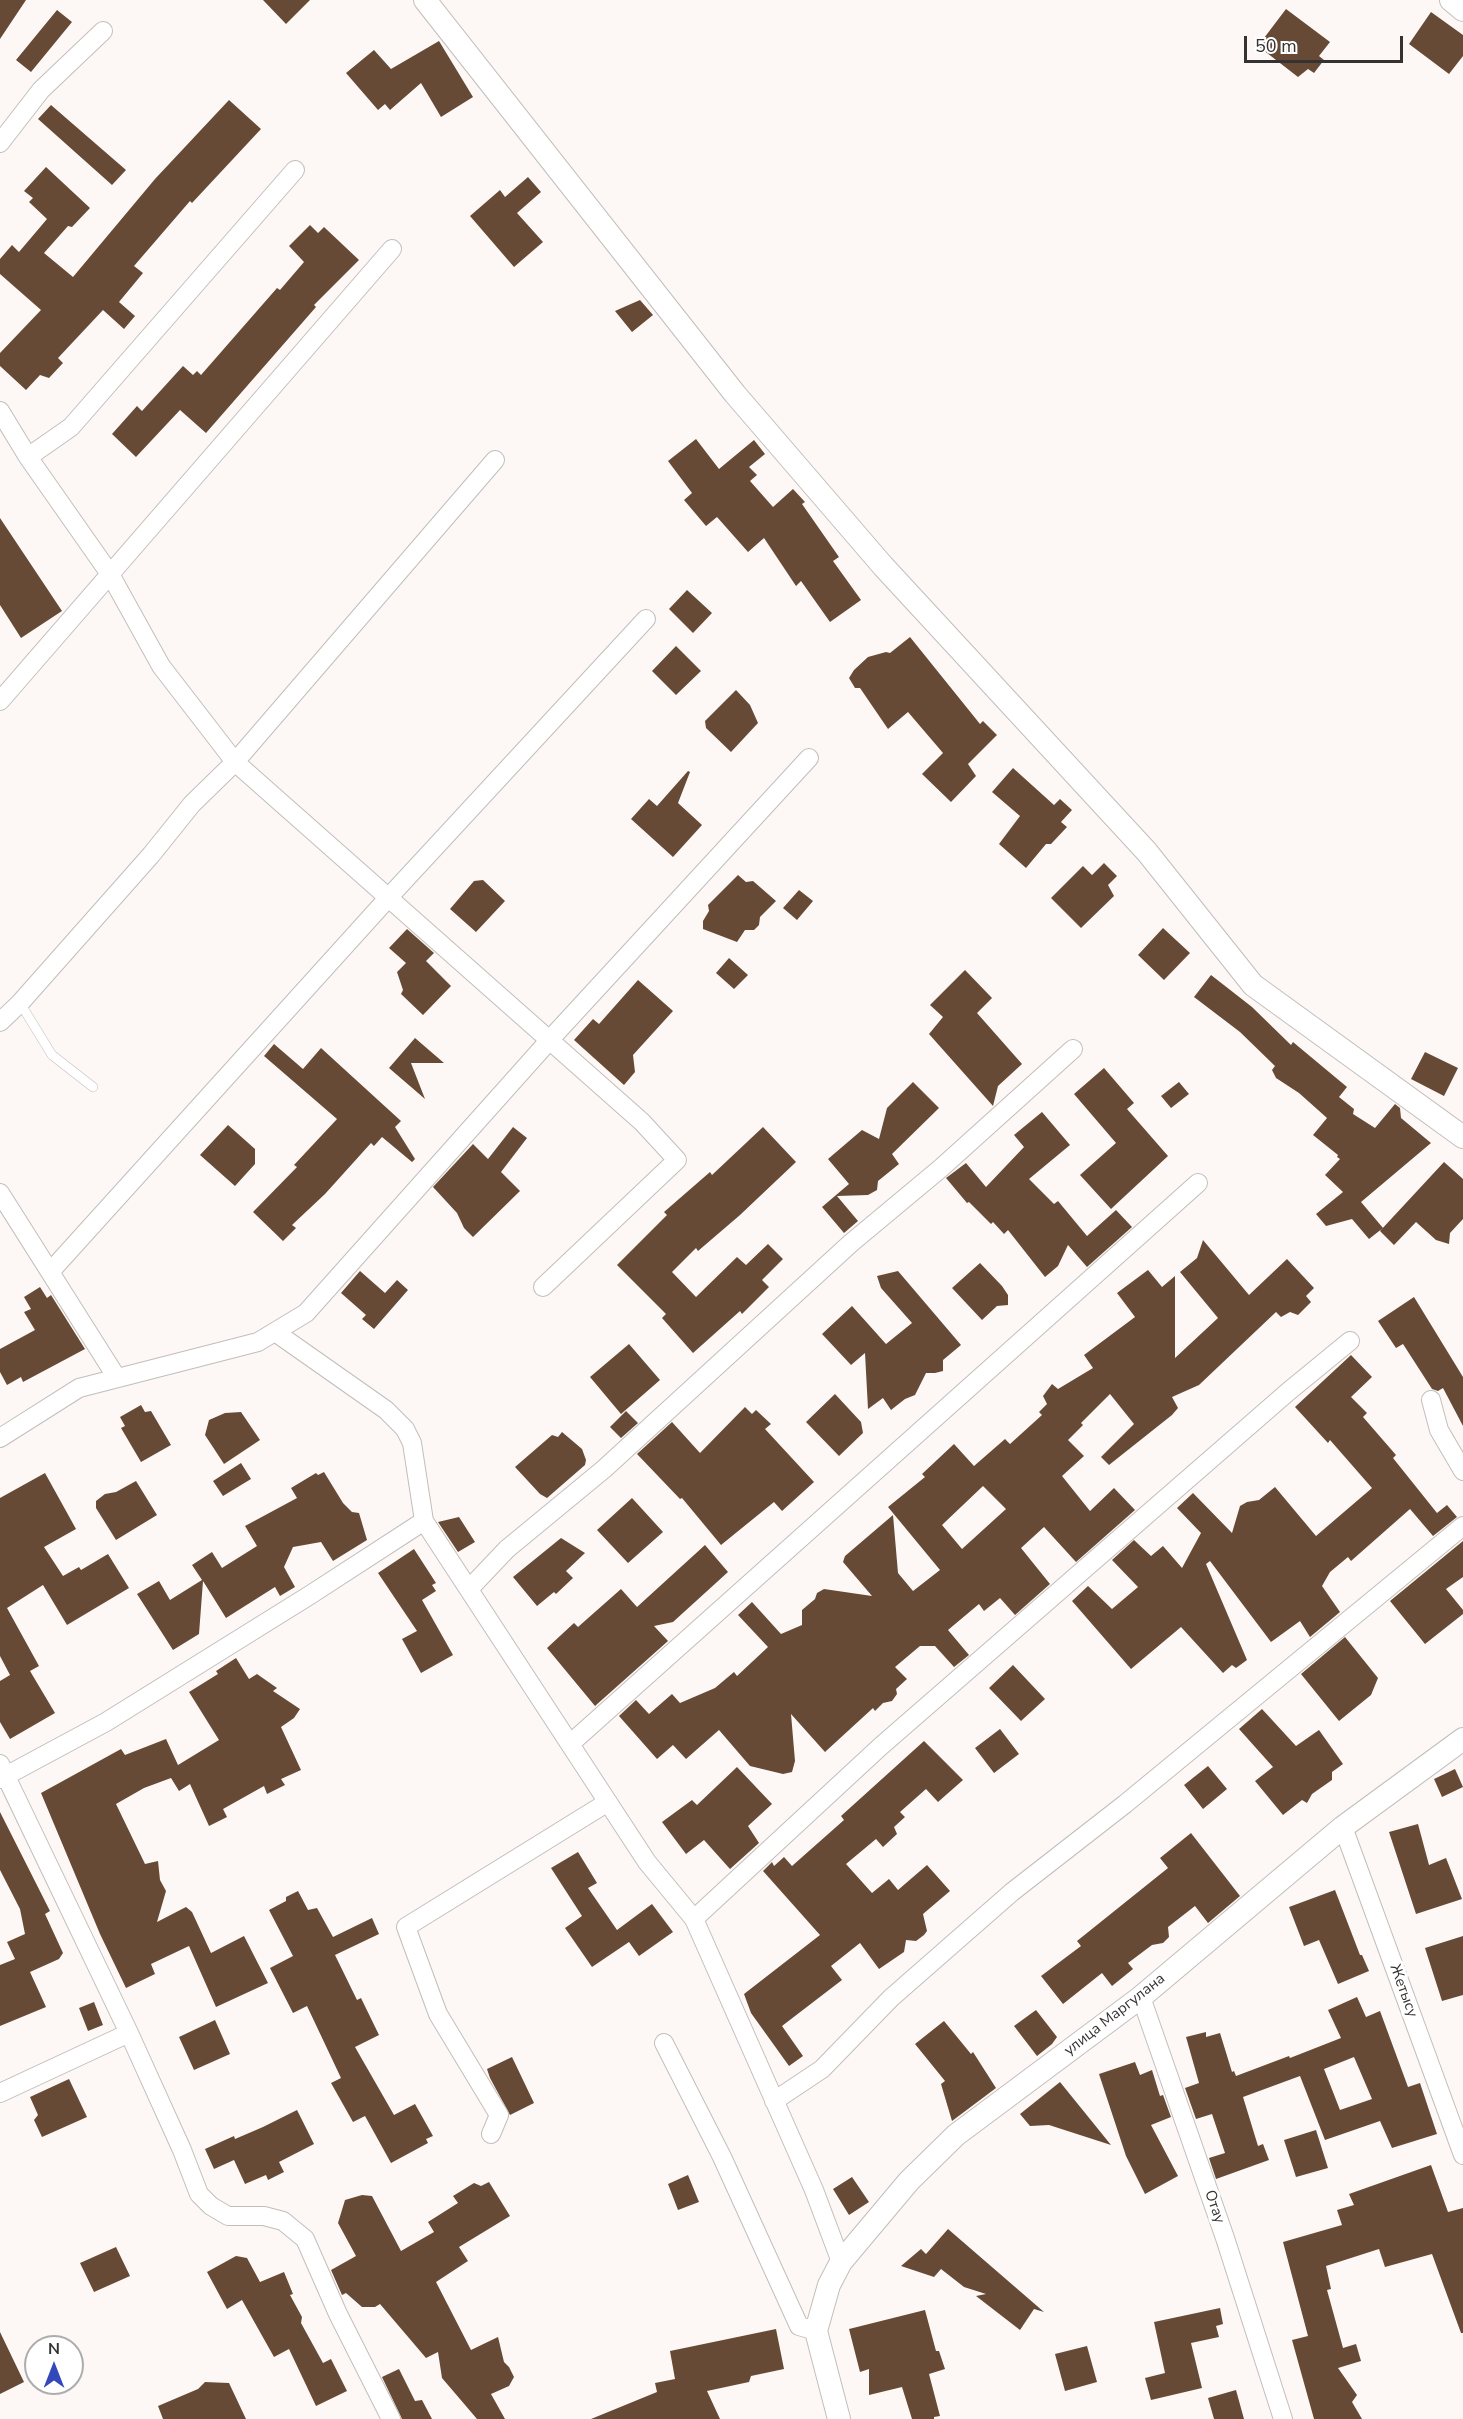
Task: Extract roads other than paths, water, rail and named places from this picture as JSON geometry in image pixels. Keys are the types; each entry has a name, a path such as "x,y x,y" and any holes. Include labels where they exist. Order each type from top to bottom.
{"street":[{"path":"424,0 735,394 884,566 1147,852 1253,985 1463,1137"},
{"path":"1451,0 1463,10"},
{"path":"0,143 41,90 103,31"},
{"path":"28,457 71,428 295,170"},
{"path":"0,701 392,249"},
{"path":"0,411 28,457 110,574 161,666 235,762 642,1122 677,1160 543,1287"},
{"path":"0,1022 20,1003 151,855 192,804 235,762 495,459"},
{"path":"50,1272 646,619"},
{"path":"0,1438 79,1388 258,1342 306,1313 549,1041 809,758"},
{"path":"469,1589 507,1549 613,1461 851,1244 941,1168 1073,1048"},
{"path":"570,1743 1198,1183"},
{"path":"0,1193 117,1378"},
{"path":"275,1332 386,1410 405,1429 412,1443 424,1521 647,1862 694,1919 814,2190 841,2262"},
{"path":"694,1919 881,1746 1289,1391 1350,1341"},
{"path":"1431,1400 1439,1430 1463,1471"},
{"path":"391,2419 338,2314 305,2239 283,2221 264,2216 228,2216 199,2194 182,2150 129,2033 2,1773 106,1722 424,1521"},
{"path":"774,2101 822,2069 891,1998 1012,1892 1125,1804 1463,1526"},
{"name":"улица Маргулана","path":"816,2331 829,2285 841,2262 909,2181 956,2135 1141,1997 1343,1827 1463,1738"},
{"path":"491,2134 499,2115 438,2014 406,1927 608,1802"},
{"name":"Жетысу","path":"1343,1827 1463,2155"},
{"name":"Отау","path":"1141,1997 1225,2238 1283,2419"},
{"path":"0,2093 129,2033"},
{"path":"664,2043 722,2157 799,2326 816,2331 839,2419"}],"lane":[{"path":"20,1003 52,1055 93,1087"}]}
